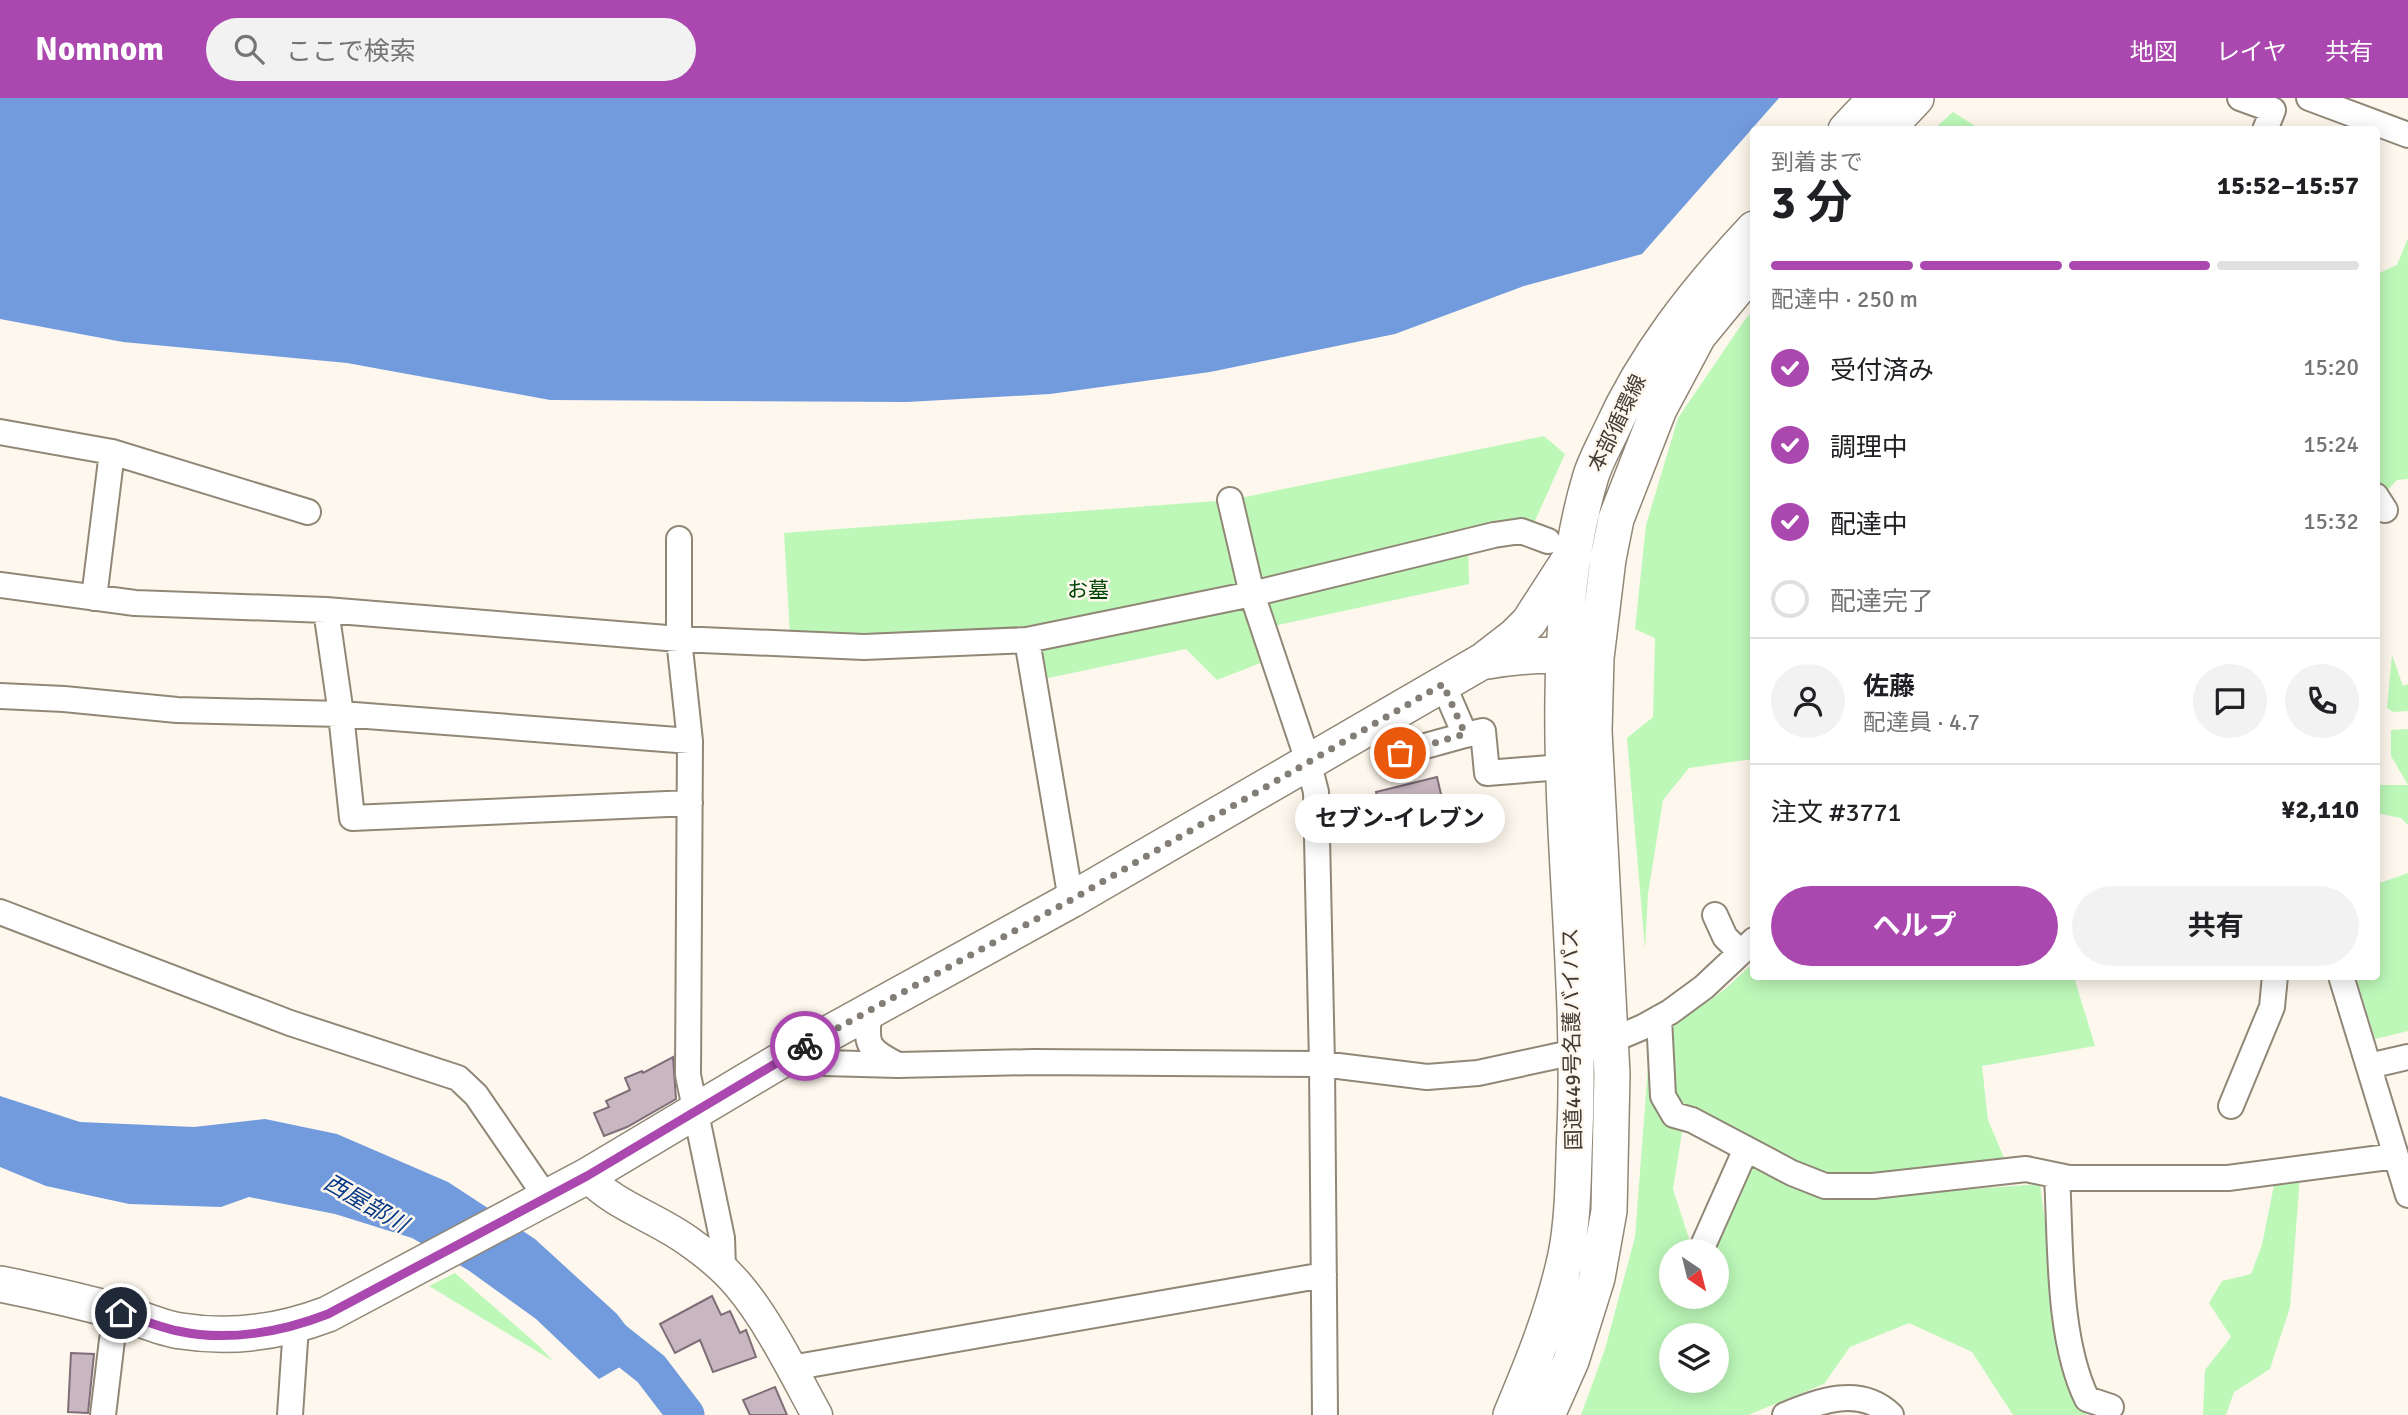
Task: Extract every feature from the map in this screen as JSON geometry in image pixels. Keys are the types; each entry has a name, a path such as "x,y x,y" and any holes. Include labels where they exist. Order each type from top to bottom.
{"highway":[{"path":"1850,126 1876,98"},
{"path":"1890,126 1916,98"},
{"name":"本部循環線","path":"1580,656 1560,547 1627,395 1675,320 1750,234"},
{"name":"本部循環線","path":"1580,656 1608,559 1616,519 1659,409 1698,336 1750,273"},
{"path":"0,1283 121,1313 179,1331 221,1335 254,1334 296,1326 328,1314 587,1176 794,1052 1071,900 1481,662 1516,636 1529,622 1560,547"},
{"path":"1481,662 1514,656 1580,656"},
{"name":"国道449号名護バイパス","path":"1511,1415 1539,1348 1566,1254 1572,1194 1575,1052 1562,767 1580,656"},
{"name":"国道449号名護バイパス","path":"1547,1415 1571,1361 1593,1290 1609,1211 1612,1074 1594,731 1580,656"}],"main road":[{"path":"587,1176 599,1189 688,1241 723,1268 740,1287 817,1415"}],"street":[{"path":"2240,98 2272,113"},
{"path":"2309,98 2408,135"},
{"path":"0,432 111,452 308,512"},
{"path":"94,598 111,452"},
{"path":"1230,500 1252,594 1316,792 1325,1415"},
{"path":"0,585 135,604 326,610 679,639 864,646 1027,640 1252,594 1494,535 1521,531 1560,547"},
{"path":"679,539 679,639 690,741 688,1075 722,1238 723,1268"},
{"path":"326,610 352,818 690,803"},
{"path":"1027,640 1071,900"},
{"path":"1443,684 1465,734"},
{"path":"0,696 177,710 341,714 690,741"},
{"path":"1400,753 1483,731 1487,773 1562,767"},
{"path":"0,912 290,1023 458,1079 484,1105 532,1205"},
{"path":"794,1052 824,1063 1322,1064 1427,1077 1478,1073 1575,1052 1610,1041 1659,1018 1703,987 1747,946 1725,937 1715,915"},
{"path":"2231,1106 2272,1007 2275,980"},
{"path":"2343,980 2369,1066 2399,1150 2408,1195"},
{"path":"870,1009 867,1035 869,1043 876,1054 898,1065"},
{"path":"1659,1018 1663,1096 1674,1115 1692,1120 1792,1173 1825,1186 1873,1186 2026,1169 2069,1178 2228,1178 2399,1150"},
{"path":"2369,1066 2408,1057"},
{"path":"1706,1239 1746,1149"},
{"path":"2057,1176 2065,1317 2078,1380 2087,1399 2111,1407"},
{"path":"791,1368 1324,1275"},
{"path":"103,1415 112,1340 121,1313"},
{"path":"119,1415 128,1341 121,1313"},
{"path":"290,1415 296,1326"},
{"path":"1785,1415 1856,1399 1884,1408 1891,1415"}],"green space":[{"path":"1953,112 1975,126 1937,126"},
{"path":"2408,238 2408,479 2397,480 2380,498 2380,273 2397,265"},
{"path":"1750,314 1750,759 1689,768 1663,800 1648,894 1645,949 1627,738 1653,717 1655,638 1635,629 1646,525 1678,418"},
{"name":"お墓","path":"1544,436 1565,454 1529,534 1468,541 1469,584 1264,628 1273,658 1217,680 1186,649 1034,681 1027,641 790,635 784,533 1230,500"},
{"path":"2392,655 2403,686 2408,684 2408,711 2393,712 2387,708"},
{"path":"2408,729 2408,785 2391,756 2391,730"},
{"path":"2380,785 2408,785 2408,825 2401,818 2380,814"},
{"path":"2408,873 2408,1031 2375,1039 2357,980 2380,980 2380,883"},
{"path":"1750,966 1750,980 2075,980 2095,1046 1982,1066 1988,1120 2005,1160 1864,1178 1821,1176 1676,1099 1669,1083 1673,1026 1724,990"},
{"path":"1649,1054 1654,1107 1682,1132 1673,1189 1689,1239 1659,1239 1659,1309 1729,1309 1729,1239 1710,1239 1750,1161 1813,1195 1851,1198 2040,1184 2069,1378 2087,1415 2013,1415 1972,1352 1909,1323 1850,1347 1824,1384 1748,1415 1581,1415 1605,1349 1635,1237"},
{"path":"2300,1176 2290,1307 2270,1369 2234,1392 2226,1415 2203,1415 2205,1370 2231,1337 2209,1303 2222,1281 2251,1274 2262,1245 2275,1180"},
{"path":"455,1273 539,1346 553,1361 429,1286"}],"water":[{"path":"0,98 1779,98 1754,126 1750,126 1750,131 1642,254 1524,286 1395,334 1210,372 1050,394 907,402 550,400 347,363 123,342 0,319"},
{"path":"0,1096 80,1122 194,1127 265,1119 337,1134 448,1182 535,1239 617,1314 646,1352 599,1379 536,1319 468,1270 412,1238 335,1214 249,1197 221,1207 129,1204 46,1186 0,1167"}],"building":[{"path":"1437,777 1444,807 1383,821 1376,792"},
{"path":"673,1057 676,1099 627,1127 604,1136 594,1113 609,1107 606,1101 630,1090 625,1078 642,1071 643,1073"},
{"path":"712,1296 721,1315 730,1311 740,1333 746,1330 756,1357 713,1372 700,1340 675,1353 660,1324"},
{"path":"71,1353 94,1354 88,1413 68,1412"},
{"path":"775,1387 787,1415 750,1415 743,1400"}],"waterway":[{"name":"西屋部川","path":"598,1327 651,1369 686,1415"}],"way so far":[{"path":"805,1046 1071,900 1443,684 1465,734 1400,753"}],"place":[{"name":"セブン-イレブン","path":"1400,753"}],"route":[{"path":"121,1313 179,1331 221,1335 254,1334 296,1326 328,1314 587,1176 805,1046"}]}
